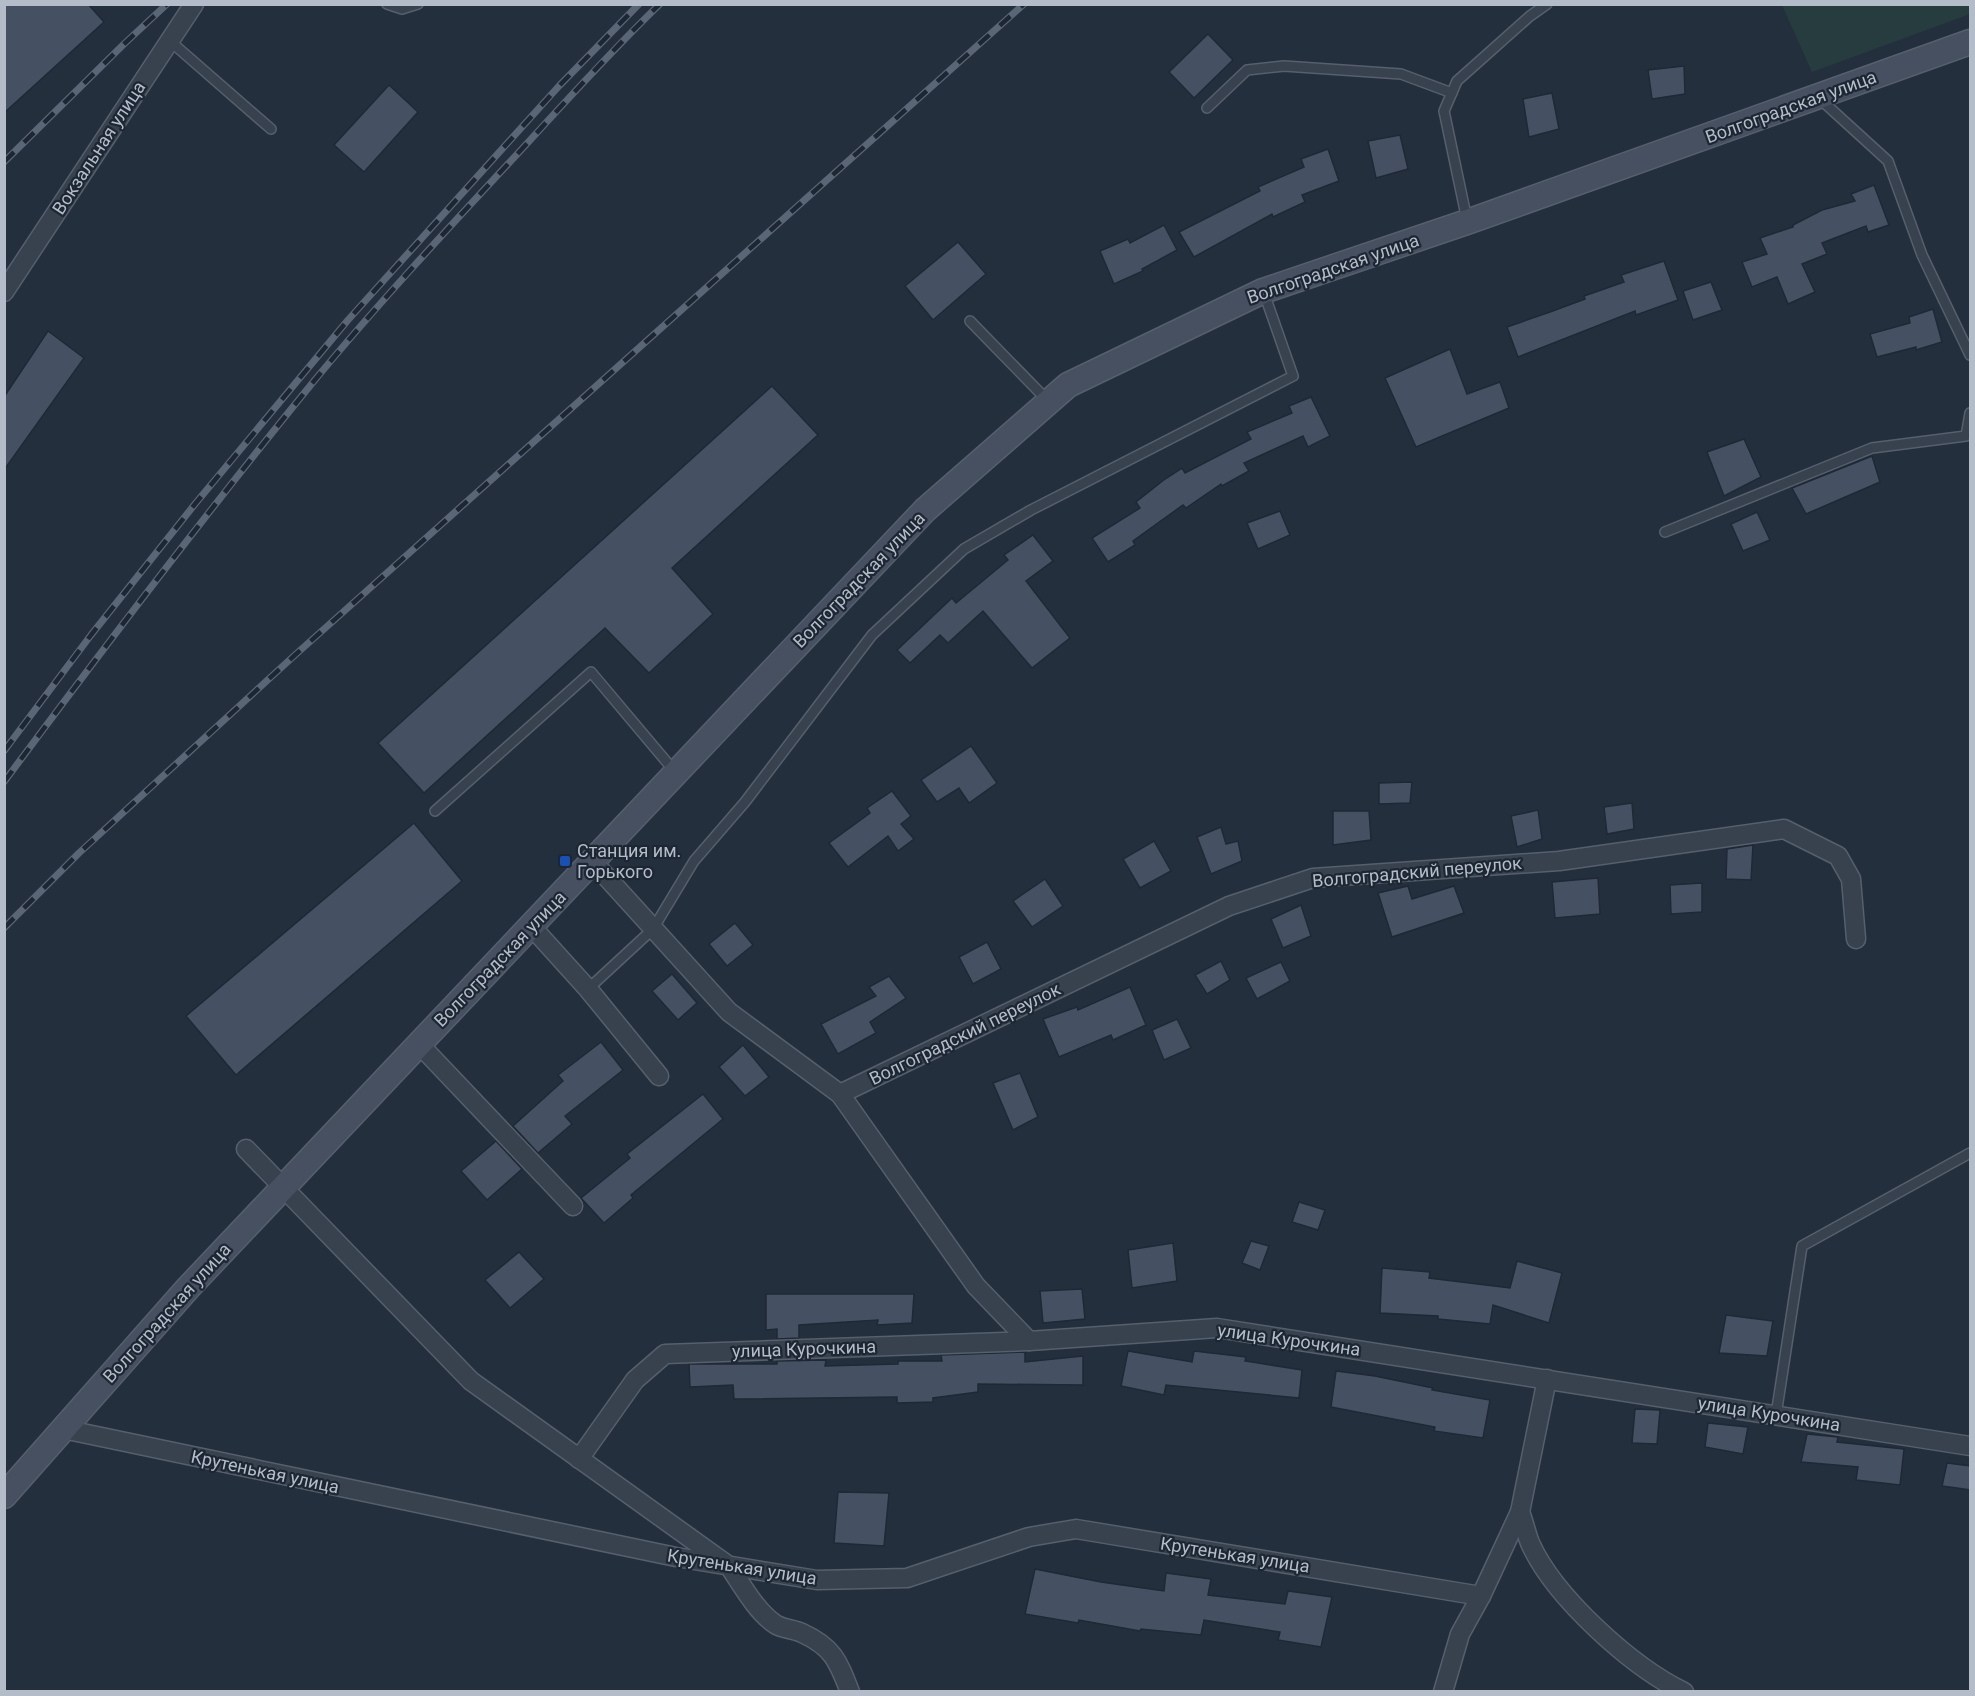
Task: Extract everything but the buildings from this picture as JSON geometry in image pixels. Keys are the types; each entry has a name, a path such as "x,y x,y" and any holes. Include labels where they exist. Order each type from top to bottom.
{"main road":[{"name":"Волгоградская улица","path":"4,1496 188,1288 925,510 1068,385 1263,291 1467,222 1971,42"}],"street":[{"name":"Вокзальная улица","path":"4,292 194,4"},
{"name":"Волгоградский переулок","path":"840,1094 1229,906 1313,878 1559,861 1784,829 1838,855 1851,879 1856,939"},
{"path":"592,861 729,1012 840,1094 976,1286 1029,1341"},
{"path":"531,926 588,989 659,1076"},
{"path":"419,1044 573,1206"},
{"path":"246,1149 471,1381 729,1566 757,1605 776,1625 800,1632 827,1647 840,1667 850,1692"},
{"name":"улица Курочкина","path":"579,1459 635,1380 665,1354 1029,1341 1217,1328 1971,1446"},
{"path":"1443,1692 1460,1634 1482,1596 1520,1512 1547,1380"},
{"name":"Крутенькая улица","path":"63,1430 676,1557 817,1580 907,1578 1029,1537 1076,1529 1482,1596"},
{"path":"1520,1512 1530,1543 1548,1573 1571,1600 1600,1631 1640,1665 1684,1692"}],"lane":[{"path":"387,4 402,9 418,4"},
{"path":"1467,222 1444,111 1457,81 1537,8 1547,4"},
{"path":"170,41 271,129"},
{"path":"1207,108 1247,70 1284,66 1401,74 1452,93"},
{"path":"1818,97 1888,161 1922,255 1971,355"},
{"path":"588,989 653,929 694,861 745,802 872,635 964,549 1031,510 1293,376 1263,291"},
{"path":"970,321 1048,402"},
{"path":"1665,532 1872,448 1966,436 1971,413"},
{"path":"435,811 591,672 676,773"},
{"path":"1776,1415 1802,1246 1971,1153"}],"green space":[{"path":"1782,5 1970,5 1970,14 1812,72"}],"railway":[{"path":"4,162 167,4"},
{"path":"4,751 91,635 195,504 348,320 559,86 639,4"},
{"path":"4,782 118,630 337,353 564,103 660,4"},
{"path":"4,928 79,853 295,655 1024,4"}],"place":[{"name":"Станция им. Горького","path":"565,861"}]}
